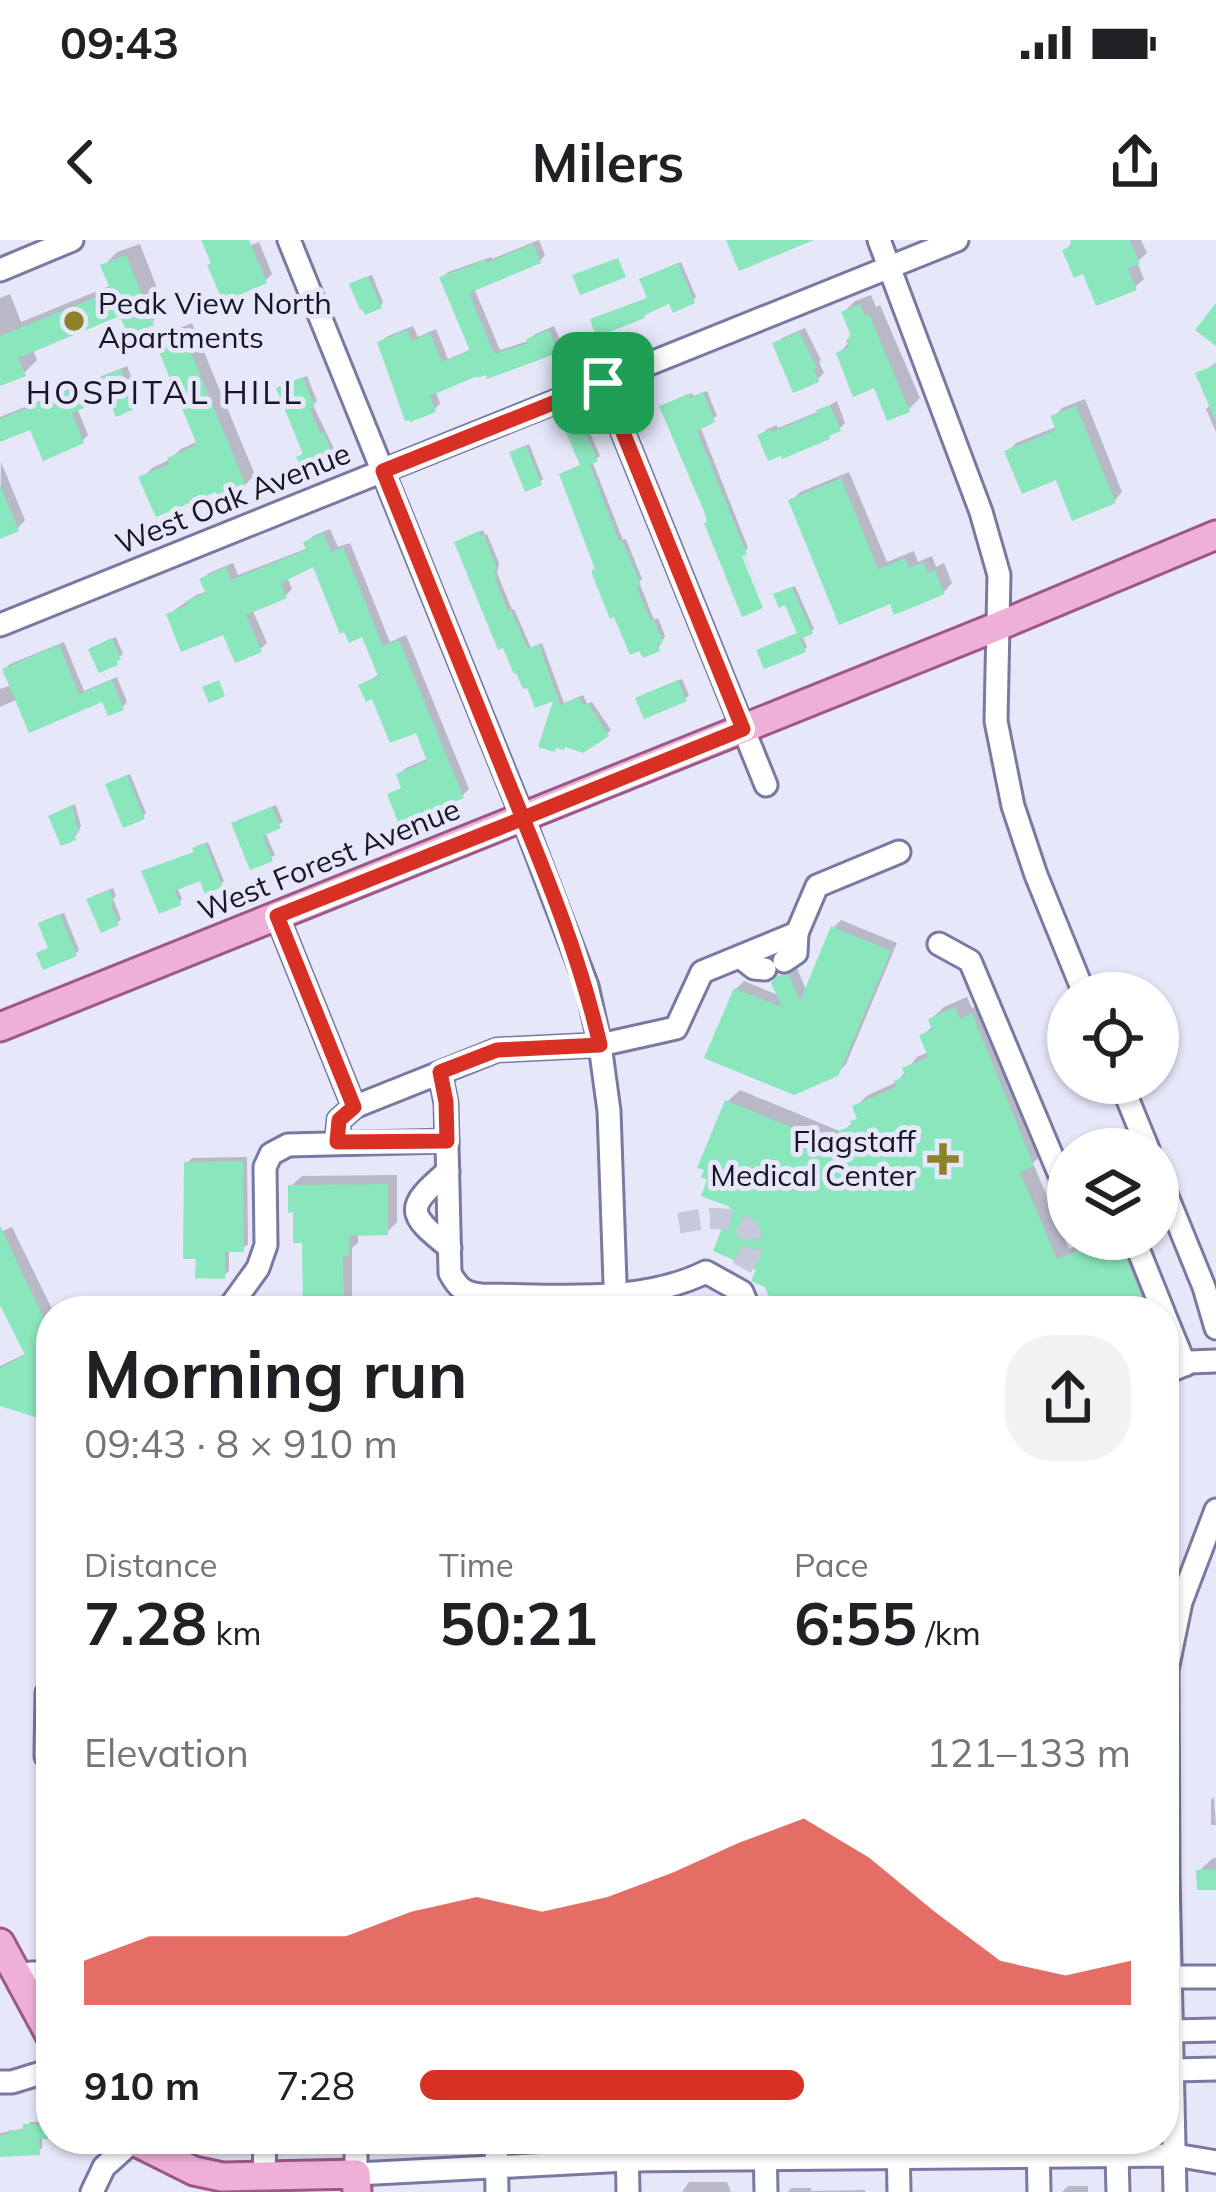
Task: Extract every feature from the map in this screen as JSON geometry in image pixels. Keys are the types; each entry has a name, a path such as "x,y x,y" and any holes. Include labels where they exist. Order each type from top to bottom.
{"main road":[{"name":"West Forest Avenue","path":"0,1027 1216,535"},
{"path":"0,1943 36,2010"},
{"path":"160,2154 222,2184 264,2176 357,2183"}],"street":[{"path":"0,270 72,240"},
{"path":"289,240 523,818 586,986 609,1111 616,1296"},
{"path":"878,240 981,512 999,575 996,721 1013,806 1075,972"},
{"name":"West Oak Avenue","path":"0,625 957,240"},
{"path":"603,383 766,785"},
{"path":"740,957 754,968 774,965 796,953 797,934 817,886 899,852"},
{"path":"277,916 354,1107"},
{"path":"337,1142 339,1120 354,1107 497,1050 600,1045 676,1028 702,972 797,934"},
{"path":"940,944 970,961 1047,1144"},
{"path":"440,1072 446,1102 450,1273 468,1293 512,1296"},
{"path":"238,1296 258,1268 266,1244 265,1167 271,1154 288,1145 447,1141"},
{"path":"448,1171 421,1194 416,1215 422,1226 450,1248"},
{"path":"1179,1226 1216,1328"},
{"path":"1143,1260 1157,1296"},
{"path":"640,1296 706,1272 744,1296"},
{"path":"1179,1368 1216,1361"},
{"path":"1179,1612 1216,1510"},
{"path":"16,1974 36,1973"},
{"path":"1179,1977 1216,1977"},
{"path":"1179,2032 1216,2030"},
{"path":"1179,2070 1216,2069"},
{"path":"0,2082 36,2075"},
{"path":"92,2192 104,2168 118,2154"},
{"path":"264,2176 265,2154"},
{"path":"497,2154 497,2192"},
{"path":"357,2183 596,2154"},
{"path":"627,2154 628,2192"},
{"path":"765,2154 766,2192"},
{"path":"898,2154 899,2192"},
{"path":"1038,2154 1039,2192"},
{"path":"1097,2154 1175,2155 1216,2162"},
{"path":"1175,2155 1175,2192"},
{"path":"1117,2156 1118,2192"}],"building":[{"path":"201,240 249,240 267,283 223,302"},
{"path":"726,240 814,240 739,271"},
{"path":"1070,240 1130,240 1140,264 1128,268 1137,290 1096,306 1083,274 1074,278 1062,250 1072,246"},
{"path":"533,244 541,263 469,293 494,354 549,330 558,353 487,379 477,376 430,396 436,412 405,421 377,342 407,330 412,341 430,333 442,362 470,351 439,277"},
{"name":"Peak View North Apartments","path":"126,255 154,325 128,335 120,316 18,358 26,376 0,386 0,336 111,291 100,265"},
{"path":"618,258 626,277 580,295 572,275"},
{"path":"678,263 695,303 673,313 669,304 596,337 590,319 647,298 639,279"},
{"path":"368,276 382,308 365,315 349,284"},
{"path":"1216,303 1216,346 1195,330"},
{"path":"860,304 865,316 869,314 910,412 887,421 874,388 853,397 836,353 849,347 850,333 841,312"},
{"path":"182,331 247,488 219,499 216,492 156,517 138,477 197,445 155,342"},
{"path":"799,332 819,382 793,393 772,343"},
{"path":"1216,365 1216,422 1195,373"},
{"path":"121,369 137,408 116,417 108,398 72,413 84,443 43,461 30,430 0,442 0,419"},
{"path":"303,377 315,407 310,409 334,457 302,470 296,457 303,454 276,388"},
{"path":"703,392 715,422 697,431 747,554 742,556 763,608 742,617 659,406"},
{"path":"830,405 841,431 768,461 757,435"},
{"path":"1076,406 1116,503 1072,521 1056,480 1022,494 1004,451 1056,430 1050,416"},
{"path":"582,423 598,461 590,465 641,585 636,586 663,642 657,644 660,651 643,658 639,651 630,655 614,617 610,619 559,474 580,465 565,430"},
{"path":"526,446 542,485 525,492 509,452"},
{"path":"841,478 878,569 905,558 909,568 924,562 928,573 935,570 945,594 894,615 890,604 839,625 788,500"},
{"path":"0,485 19,531 0,539"},
{"path":"479,531 497,569 495,578 508,611 528,649 539,644 560,705 580,697 609,736 583,753 538,747 553,701 535,708 503,648 498,650 454,542"},
{"path":"323,533 331,552 343,547 383,646 399,640 464,798 418,817 420,824 402,832 387,794 401,788 396,774 427,761 416,733 390,743 372,699 366,702 358,685 378,676 362,637 349,643 344,632 340,634 313,567 281,583 287,598 246,615 262,652 235,663 223,635 181,652 166,614 206,593 199,579 226,567 231,580 306,550 303,542"},
{"path":"792,587 813,634 800,639 806,652 764,669 756,650 797,633 785,605 779,608 773,594"},
{"path":"112,638 121,660 99,673 88,649"},
{"path":"59,645 79,694 112,680 124,710 108,716 102,702 29,733 2,669"},
{"path":"219,680 225,696 209,703 202,687"},
{"path":"678,680 687,701 644,719 635,698"},
{"path":"127,775 145,819 123,828 105,784"},
{"path":"72,805 79,832 74,834 76,840 61,846 48,816"},
{"path":"272,807 281,828 263,836 273,861 250,870 231,823"},
{"path":"205,843 223,887 205,894 200,881 175,891 181,905 159,914 141,871 194,852 192,848"},
{"path":"110,890 119,925 101,933 86,899"},
{"path":"60,914 77,956 43,970 36,953 48,948 38,923"},
{"path":"831,926 891,951 838,1076 794,1095 704,1058 734,988 782,1007 771,983 778,975 789,975 800,1001"},
{"name":"Flagstaff Medical Center","path":"955,1007 960,1019 972,1013 1034,1166 1020,1172 1047,1235 1047,1260 1127,1260 1141,1296 769,1296 765,1287 751,1281 756,1270 713,1251 730,1207 701,1196 707,1180 701,1177 704,1170 697,1168 725,1100 847,1150 838,1131 857,1119 852,1106 896,1087 894,1081 905,1076 902,1068 928,1057 919,1035 932,1030 928,1019"},
{"path":"243,1161 244,1252 225,1252 225,1279 195,1278 196,1259 183,1259 184,1162"},
{"path":"388,1184 388,1235 349,1236 349,1256 343,1256 344,1296 303,1296 302,1243 293,1243 288,1185"},
{"path":"0,1226 36,1302 36,1417 0,1406 0,1368 25,1355 0,1305"},
{"path":"1216,1869 1216,1890 1197,1890 1196,1870"},
{"path":"23,2124 36,2124 36,2154 40,2155 0,2157 0,2135 23,2130"}],"tunnel":[{"path":"679,1223 725,1219 750,1231 752,1250 731,1286"}],"place":[{"name":"Peak View North Apartments","path":"74,321"},
{"name":"Flagstaff Medical Center","path":"943,1159"}],"district":[{"name":"HOSPITAL HILL","path":"165,392"}],"route":[{"path":"603,383 383,471 523,818 572,946 600,1045 497,1050 440,1072 447,1141 337,1142 339,1120 354,1107 277,916 499,828 523,818 743,729 603,383"}]}
